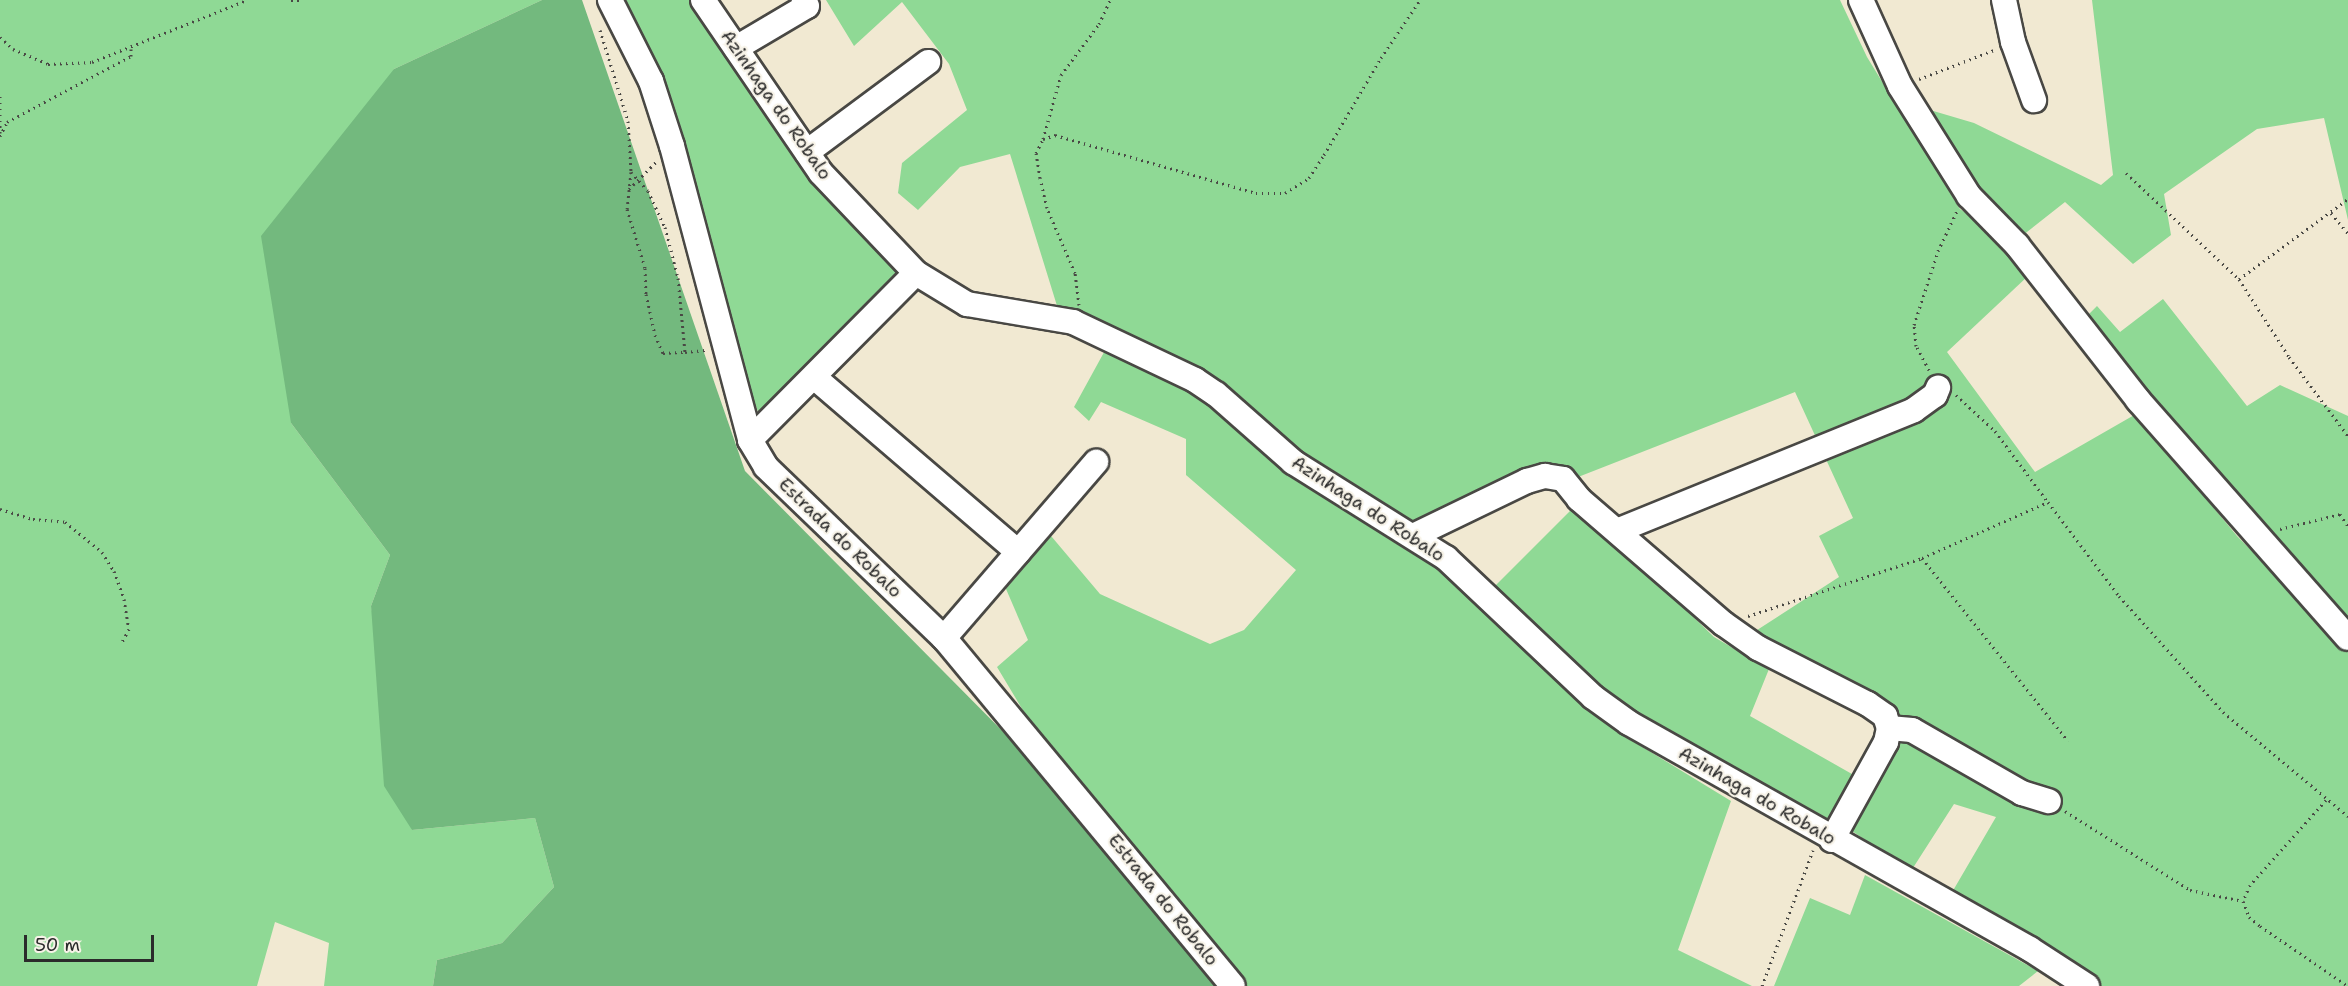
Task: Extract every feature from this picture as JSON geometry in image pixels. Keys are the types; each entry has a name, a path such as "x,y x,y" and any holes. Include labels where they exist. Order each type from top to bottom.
{"street":[{"name":"Estrada do Robalo","path":"610,0 651,81 672,146 750,440 766,467 944,638 1233,986"},
{"name":"Azinhaga do Robalo","path":"703,0 821,173 916,273 967,304 1073,322 1202,385 1293,462 1446,558 1593,697 1629,723 1825,837 2030,949 2087,986"},
{"path":"736,48 807,6 804,0"},
{"path":"1861,0 1900,86 1970,196 2017,245 2138,400 2348,638"},
{"path":"2004,0 2013,42 2034,100"},
{"path":"807,152 928,62"},
{"path":"750,440 916,273"},
{"path":"814,377 1018,552"},
{"path":"1619,530 1914,410 1935,395 1938,388"},
{"path":"944,638 1096,462"},
{"path":"1413,536 1527,481 1555,475 1724,624 1758,648 1868,704 1885,716 1889,728 1886,742 1825,837"},
{"path":"1889,728 1912,730 2022,793 2049,801"}],"path":[{"path":"0,38 13,49 48,64 92,62 132,49 247,0"},
{"path":"291,0 299,0"},
{"path":"1073,322 1080,293 1047,208 1036,153 1043,139 1061,75 1099,24 1110,0"},
{"path":"1043,139 1055,135 1256,194 1285,193 1309,178 1381,58 1420,0"},
{"path":"599,22 628,121 631,172 627,209 645,268 646,294 655,335 663,353 725,347"},
{"path":"1900,86 2013,42"},
{"path":"0,135 7,122 131,56 132,49"},
{"path":"0,96 0,135"},
{"path":"629,190 672,146"},
{"path":"631,172 665,226 678,278 686,352"},
{"path":"2126,172 2239,279 2289,357 2348,436"},
{"path":"1970,196 1953,217 1938,251 1914,325 1916,346 1938,388 1958,396 1995,431 2119,596 2223,712 2348,816"},
{"path":"2239,279 2348,199"},
{"path":"2331,213 2348,234"},
{"path":"1724,624 1922,558 2048,502"},
{"path":"0,509 33,519 65,522 102,552 114,571 124,599 129,629 121,645"},
{"path":"2254,534 2340,514 2348,526"},
{"path":"1922,558 2068,741"},
{"path":"2326,800 2250,885 2243,901 2249,917 2259,926 2348,986"},
{"path":"2049,801 2190,890 2243,901"},
{"path":"1762,986 1825,837"}],"green space":[{"path":"0,0 542,0 394,69 291,423 390,555 371,606 412,830 535,818 554,887 502,943 437,960 433,986 324,986 329,943 275,922 257,986 0,986"},
{"path":"542,0 582,0 745,471 1052,781 1234,986 433,986 437,960 502,943 554,887 535,818 412,830 384,786 371,606 390,555 291,423 261,236 394,69"},
{"path":"621,0 691,0 848,221 905,272 763,422 732,355 669,94"},
{"path":"826,0 1840,0 1867,57 1960,209 2004,238 2028,276 1947,352 2035,472 2136,414 2237,536 2348,648 2348,986 2099,986 1951,894 1996,817 1954,804 1911,871 1852,831 1776,798 1627,712 1573,669 1493,588 1577,504 1714,637 1769,669 1750,716 1873,786 1893,746 1858,691 1754,632 1839,577 1819,536 1853,518 1795,392 1573,479 1491,490 1409,524 1292,452 1215,376 1058,309 1010,154 960,167 918,210 898,193 902,163 967,110 949,64 902,2 854,46"},
{"path":"2092,0 2348,0 2348,220 2324,118 2257,129 2164,194 2171,235 2133,264 2065,202 2018,239 1965,177 1930,110 1974,123 2101,185 2113,175"},
{"path":"2163,299 2247,406 2280,385 2348,416 2348,623 2083,320 2097,306 2120,332"},
{"path":"1108,345 1190,386 1447,576 1572,696 1631,740 1731,801 1678,950 1752,986 1244,986 1151,868 1045,747 997,667 1028,640 1003,582 1046,530 1100,594 1210,644 1244,630 1296,570 1186,475 1186,439 1101,402 1089,421 1074,407"},
{"path":"1865,875 2038,971 2019,986 1774,986 1810,898 1850,915"}]}
